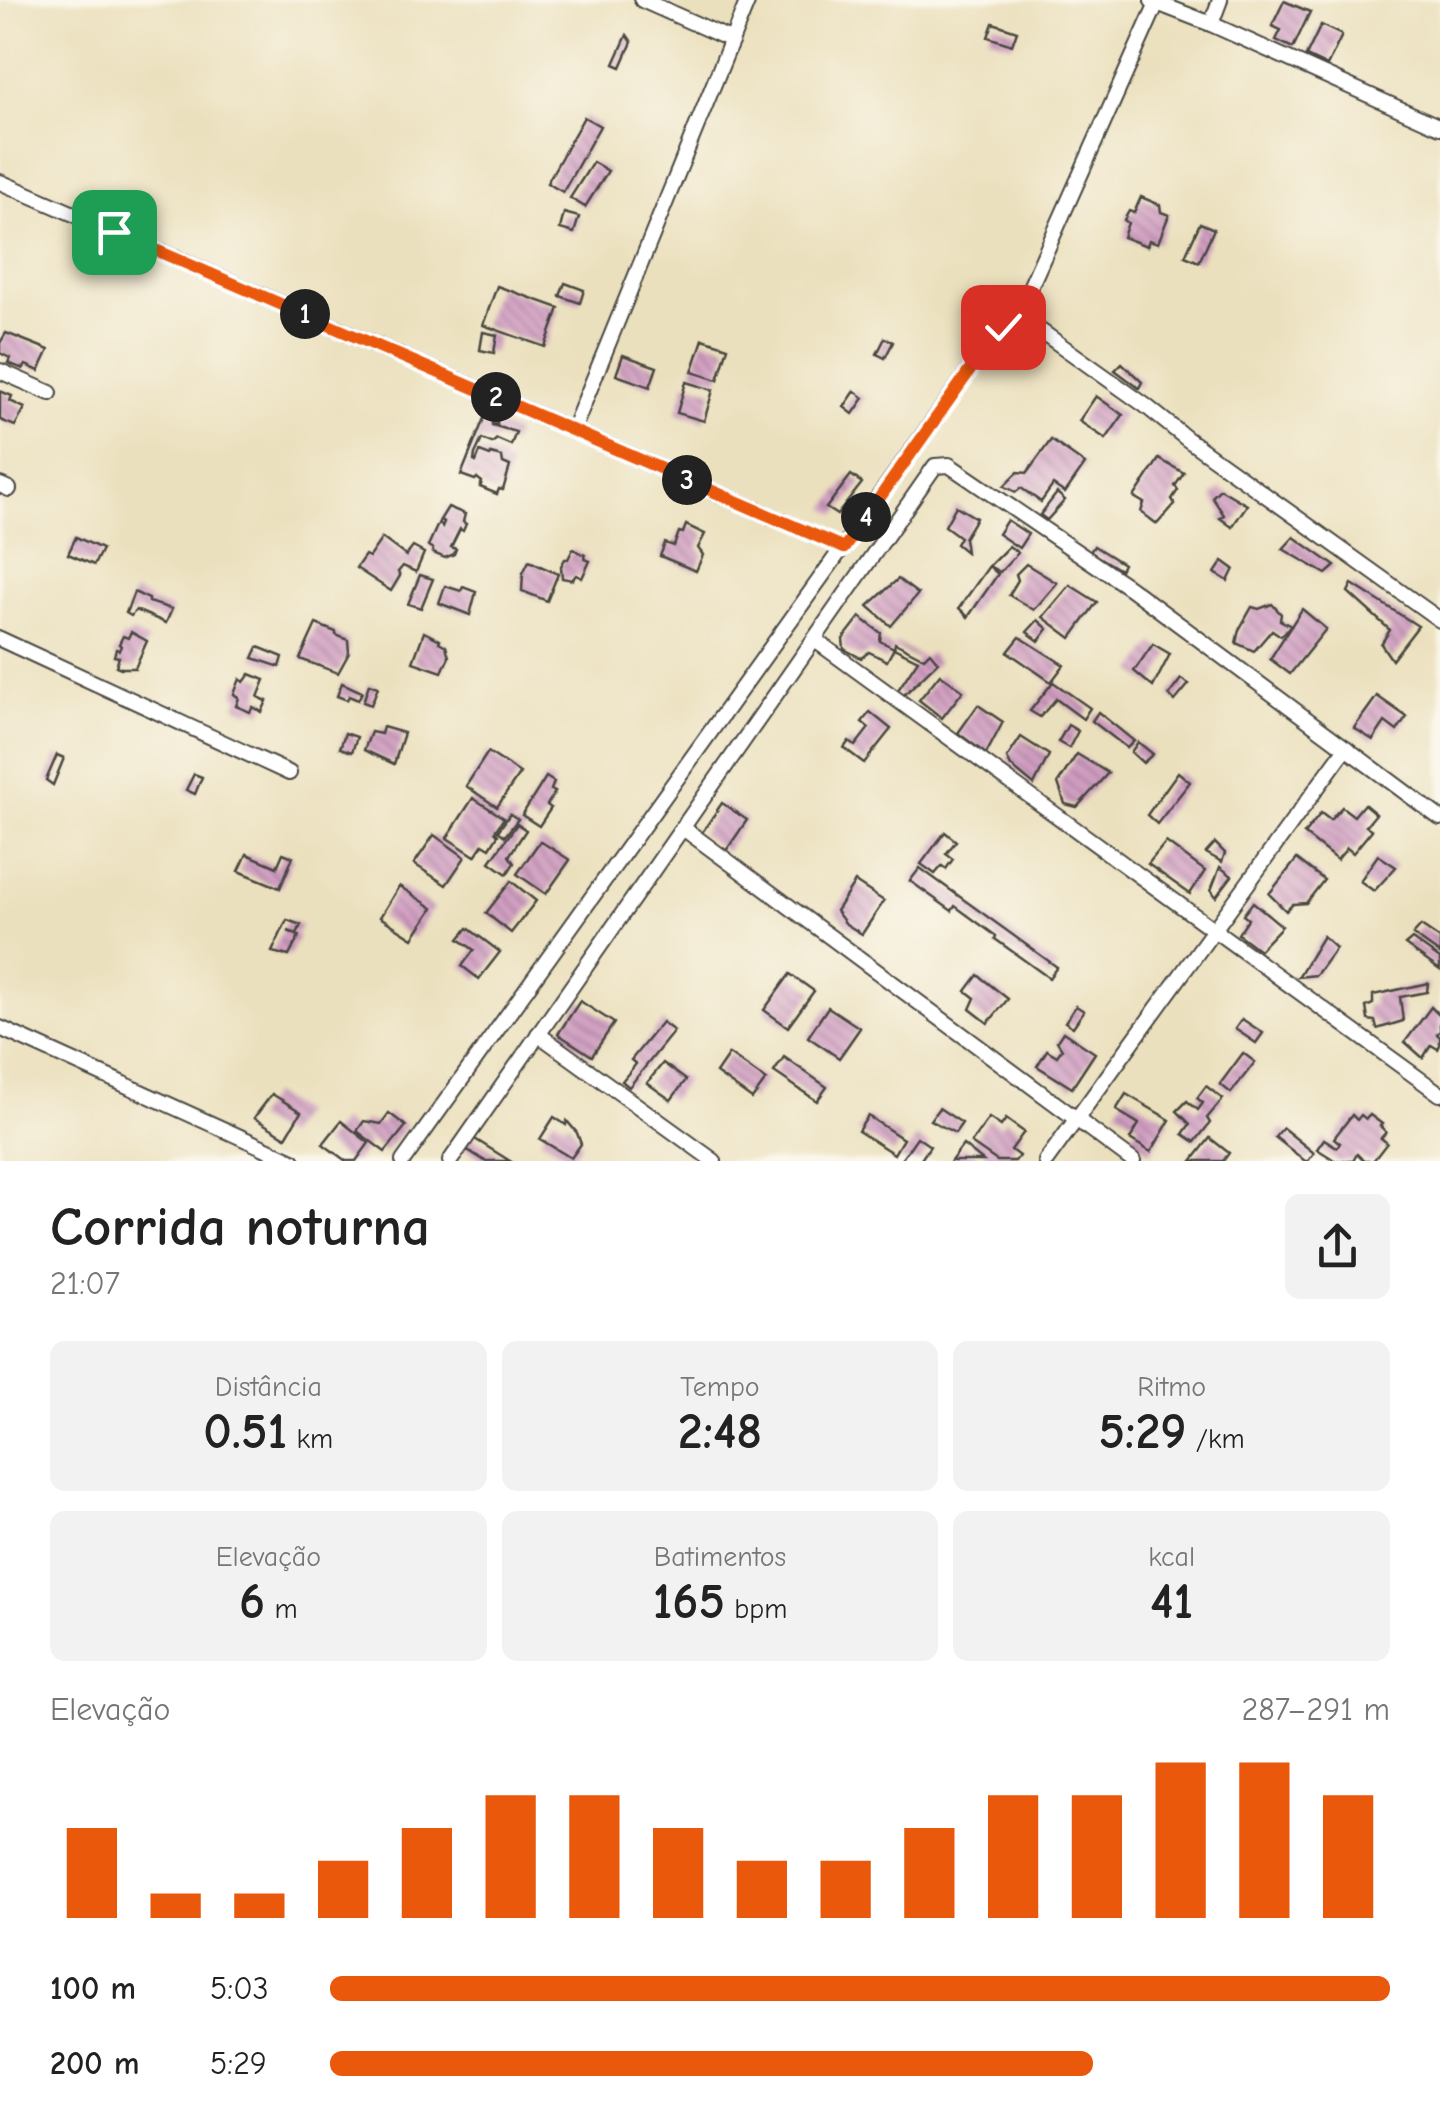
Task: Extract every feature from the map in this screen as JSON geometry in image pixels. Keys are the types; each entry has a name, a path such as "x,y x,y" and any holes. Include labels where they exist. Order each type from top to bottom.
{"street":[{"path":"642,0 732,40"},
{"path":"572,430 748,0"},
{"path":"1210,24 1220,0"},
{"path":"1015,322 1153,2 1440,127"},
{"path":"0,182 844,548"},
{"path":"403,1161 1003,327 1015,322 1031,324 1053,338 1440,620"},
{"path":"0,371 50,393"},
{"path":"450,1161 935,466 949,465 1130,588 1440,818"},
{"path":"0,639 288,773"},
{"path":"814,640 1440,1094"},
{"path":"1046,1161 1346,748"},
{"path":"684,828 1133,1161"},
{"path":"0,1028 293,1161"},
{"path":"538,1034 714,1161"}],"building":[{"path":"1284,1 1310,12 1293,48 1276,40 1281,30 1272,26"},
{"path":"993,23 1017,31 1012,45 988,37"},
{"path":"1321,25 1342,35 1327,66 1306,56"},
{"path":"627,35 632,42 621,67 614,64"},
{"path":"584,117 600,126 563,192 547,183"},
{"path":"593,162 608,171 585,207 570,198"},
{"path":"1141,197 1160,205 1161,212 1169,215 1158,243 1149,240 1147,246 1123,237 1128,223 1124,220 1129,211 1134,213"},
{"path":"564,213 579,217 574,233 560,229"},
{"path":"1200,223 1214,229 1199,262 1185,256"},
{"path":"565,283 584,290 580,303 560,296"},
{"path":"497,286 559,308 545,347 483,325"},
{"path":"483,332 497,335 494,353 480,350"},
{"path":"6,333 49,350 39,371 8,363 10,358 0,353"},
{"path":"885,338 893,342 885,358 877,354"},
{"path":"703,339 728,347 718,380 692,372"},
{"path":"623,355 657,367 650,387 616,375"},
{"path":"1122,363 1142,382 1139,388 1115,370"},
{"path":"686,382 713,390 704,421 677,413"},
{"path":"0,391 25,408 15,426 0,420"},
{"path":"855,391 864,398 853,414 844,407"},
{"path":"1096,396 1123,415 1106,439 1079,421"},
{"path":"485,416 497,421 497,425 492,425 516,432 511,445 497,439 492,443 482,439 475,454 476,462 480,452 502,457 503,463 510,466 503,490 499,489 497,494 480,487 482,482 477,478 461,475"},
{"path":"1051,440 1085,464 1065,493 1053,485 1041,502 1021,488 1016,492 1004,486 1018,472 1027,473"},
{"path":"1159,459 1184,473 1175,486 1175,504 1157,524 1141,512 1144,503 1134,497"},
{"path":"851,475 862,483 837,515 826,508"},
{"path":"1220,489 1247,505 1232,527 1220,518 1224,515 1212,497"},
{"path":"1057,493 1065,500 1047,520 1040,515"},
{"path":"956,506 976,518 964,538 966,552 956,544 960,537 945,526"},
{"path":"448,507 465,514 466,524 451,547 456,549 454,554 445,558 428,546 439,522 442,527 444,522 440,520"},
{"path":"1007,520 1028,534 1019,548 998,534"},
{"path":"686,525 705,534 698,548 703,555 696,571 660,556 665,543 674,546"},
{"path":"76,537 102,549 94,565 68,554"},
{"path":"1294,537 1335,566 1326,574 1283,549"},
{"path":"382,538 406,556 413,547 424,553 416,572 403,566 391,591 356,568"},
{"path":"1009,546 1018,553 1000,572 989,566"},
{"path":"1094,546 1123,564 1120,570 1090,552"},
{"path":"573,549 590,561 582,578 562,578 561,566"},
{"path":"529,561 558,574 547,601 522,591 523,573"},
{"path":"1223,561 1234,569 1228,581 1215,573"},
{"path":"1026,564 1057,583 1034,610 1009,595 1018,580 1016,574"},
{"path":"989,566 998,574 968,617 959,608"},
{"path":"420,575 433,579 421,608 408,604"},
{"path":"898,579 918,594 891,626 868,606"},
{"path":"1352,584 1418,626 1392,660 1381,644 1390,630 1348,592"},
{"path":"1070,585 1097,602 1071,638 1043,617"},
{"path":"445,586 476,592 470,615 439,603"},
{"path":"134,592 149,602 172,609 166,623 136,610 131,616 126,613"},
{"path":"1272,604 1281,614 1280,620 1291,626 1281,636 1272,630 1254,651 1236,643 1252,607 1259,609"},
{"path":"1302,609 1326,629 1290,674 1270,659"},
{"path":"860,617 881,633 880,641 894,648 887,661 869,652 861,658 844,649 843,639"},
{"path":"1038,620 1048,629 1039,641 1027,632"},
{"path":"316,624 348,640 349,653 338,673 300,659"},
{"path":"131,632 147,641 135,668 121,668 116,666 119,657 114,656 123,636 128,638"},
{"path":"424,632 446,646 449,657 442,672 413,662"},
{"path":"1020,637 1064,665 1051,682 1008,652"},
{"path":"895,643 924,658 930,652 938,662 902,697 896,693 918,660 894,648"},
{"path":"1153,644 1170,654 1153,687 1134,671"},
{"path":"258,647 283,657 280,667 253,658"},
{"path":"250,674 265,680 258,697 267,701 262,712 236,706 239,698 234,694 240,679 244,682"},
{"path":"940,674 963,691 942,718 919,700"},
{"path":"1181,679 1189,684 1175,701 1169,695"},
{"path":"1053,682 1090,708 1083,719 1056,699 1040,717 1030,711"},
{"path":"342,683 362,692 358,700 337,696"},
{"path":"369,684 378,687 371,705 363,702"},
{"path":"1377,696 1407,717 1397,731 1385,722 1373,740 1354,728"},
{"path":"978,705 1003,722 986,754 958,733"},
{"path":"870,712 891,729 864,763 844,748 849,741 855,746 869,728 862,722"},
{"path":"1098,712 1134,741 1127,748 1092,721"},
{"path":"1068,725 1078,731 1069,748 1058,742"},
{"path":"383,727 404,733 394,764 364,750 371,732 381,734"},
{"path":"345,733 357,737 352,752 340,748"},
{"path":"1021,737 1049,755 1034,785 1007,758"},
{"path":"1138,742 1153,754 1143,763 1131,752"},
{"path":"488,752 520,773 497,807 466,786"},
{"path":"1077,754 1108,773 1077,807 1065,804 1058,783"},
{"path":"57,755 64,758 53,785 46,780"},
{"path":"1178,772 1190,782 1157,824 1147,815"},
{"path":"194,774 202,777 195,794 186,790"},
{"path":"546,777 554,782 551,790 555,792 547,805 551,808 539,826 522,815"},
{"path":"473,798 504,818 490,848 483,844 475,856 447,838"},
{"path":"722,803 747,820 726,851 701,834"},
{"path":"1364,804 1376,814 1366,826 1372,830 1353,853 1347,848 1337,860 1304,834 1321,813 1330,820 1342,807 1354,816"},
{"path":"510,814 518,819 505,836 498,831"},
{"path":"517,824 526,830 509,856 514,863 507,874 490,862"},
{"path":"945,832 956,841 946,854 953,859 946,869 942,866 935,874 921,864"},
{"path":"434,835 465,857 446,885 414,864"},
{"path":"540,841 570,860 546,894 517,874"},
{"path":"1166,842 1205,871 1190,894 1148,864"},
{"path":"1215,843 1225,853 1222,862 1206,853"},
{"path":"283,853 293,857 280,888 239,871 247,854 277,867"},
{"path":"1378,855 1396,867 1374,891 1360,881"},
{"path":"1297,859 1324,880 1306,903 1293,904 1286,911 1269,894"},
{"path":"1220,867 1232,876 1216,897 1211,890"},
{"path":"920,868 1057,967 1049,978 955,906 952,911 910,881"},
{"path":"511,881 536,901 511,933 486,913"},
{"path":"855,882 884,901 862,934 846,924 836,911"},
{"path":"399,886 433,908 413,938 380,917"},
{"path":"1253,902 1282,926 1259,950 1238,934 1248,919 1243,915"},
{"path":"287,920 301,925 297,934 288,931 299,936 289,956 272,952"},
{"path":"1421,926 1440,939 1440,954 1413,935"},
{"path":"468,928 500,952 479,979 462,966 474,950 459,939"},
{"path":"1323,936 1336,948 1316,975 1298,977"},
{"path":"1412,939 1440,959 1440,970 1405,945"},
{"path":"790,974 814,991 788,1027 764,1010"},
{"path":"978,975 1008,999 988,1023 970,1009 975,998 966,991"},
{"path":"1428,983 1427,992 1400,997 1403,1021 1377,1029 1375,1021 1368,1020 1366,1007 1373,1004 1373,995"},
{"path":"580,1001 614,1023 592,1056 558,1034"},
{"path":"1076,1006 1084,1011 1073,1027 1065,1022"},
{"path":"828,1007 860,1028 839,1058 808,1037"},
{"path":"1431,1007 1440,1016 1440,1045 1438,1049 1431,1045 1423,1058 1405,1042"},
{"path":"1242,1019 1263,1033 1256,1043 1235,1029"},
{"path":"662,1022 674,1031 629,1087 622,1081 636,1064 631,1060"},
{"path":"1063,1032 1095,1053 1072,1088 1037,1066 1047,1050 1057,1056 1062,1049 1057,1041"},
{"path":"1243,1053 1255,1062 1231,1093 1220,1084"},
{"path":"729,1054 766,1080 752,1099 716,1073"},
{"path":"784,1057 827,1087 817,1101 774,1072"},
{"path":"663,1063 686,1080 671,1100 647,1083"},
{"path":"1206,1086 1223,1099 1207,1118 1210,1123 1195,1142 1183,1134 1190,1124 1177,1111 1187,1101 1198,1110 1203,1103 1197,1098"},
{"path":"272,1094 301,1112 286,1137 254,1118"},
{"path":"1126,1094 1170,1120 1151,1152 1130,1139 1139,1124 1116,1110"},
{"path":"939,1108 962,1123 955,1133 930,1120"},
{"path":"389,1113 406,1126 385,1152 357,1131 364,1121 381,1124"},
{"path":"1352,1115 1357,1120 1361,1115 1366,1119 1370,1115 1386,1132 1381,1138 1387,1143 1373,1161 1364,1161 1357,1154 1353,1161 1336,1161 1317,1149 1324,1139 1337,1147 1340,1143 1334,1138"},
{"path":"868,1116 903,1139 894,1154 858,1131"},
{"path":"554,1117 566,1125 567,1121 577,1133 581,1144 571,1158 540,1139"},
{"path":"989,1118 1001,1126 1006,1119 1024,1132 1011,1150 1019,1156 1015,1161 997,1161 971,1143"},
{"path":"341,1121 369,1143 356,1161 346,1161 323,1144"},
{"path":"1283,1128 1314,1153 1308,1161 1275,1137"},
{"path":"470,1136 510,1161 485,1161 463,1147"},
{"path":"917,1137 930,1146 920,1161 901,1160"},
{"path":"1210,1138 1229,1153 1223,1161 1192,1161"},
{"path":"963,1145 983,1161 951,1161"}],"route":[{"path":"114,232 844,548 1003,327"}]}
